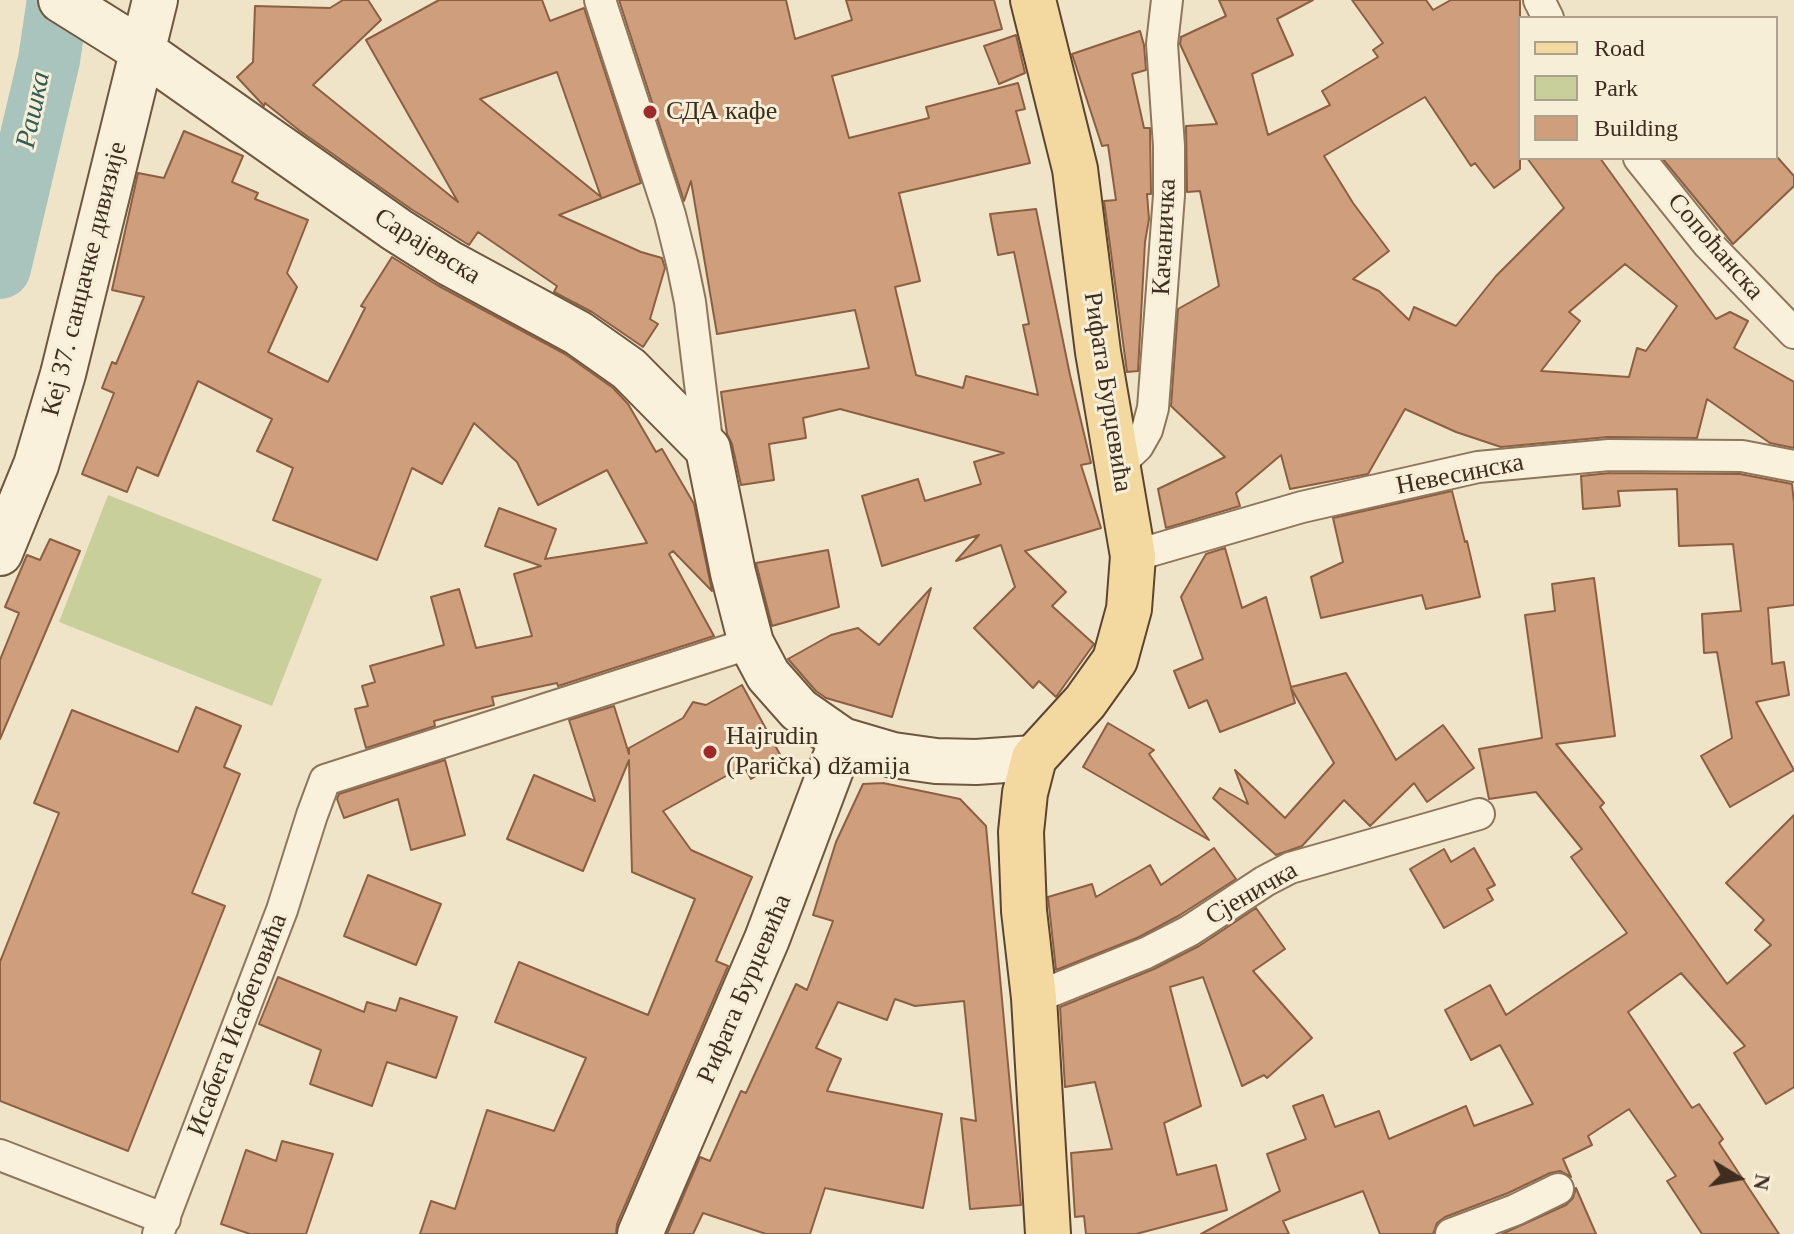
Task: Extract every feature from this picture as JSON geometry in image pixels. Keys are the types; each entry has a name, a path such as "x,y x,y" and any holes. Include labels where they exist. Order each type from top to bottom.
{"main road":[{"name":"Рифата Бурџевића","path":"1033,0 1063,110 1075,169 1098,352 1133,556 1129,609 1115,660 1085,702 1034,758"},
{"path":"1034,758 1025,793 1021,832 1048,1234"}],"street":[{"name":"Сарајевска","path":"61,0 124,39 397,230 449,263 578,333 607,353 629,369 708,449"},
{"name":"Кеј 37. санџачке дивизије","path":"0,553 36,465 63,374 124,39 155,0"},
{"path":"600,0 673,227 690,302 708,449 733,573 751,643 768,675 799,710 842,740 893,755 936,761 992,762 1034,758"},
{"name":"Качаничка","path":"1119,464 1138,446 1147,430 1153,408 1169,195 1162,44 1167,0"},
{"name":"Сопоћанска","path":"1641,160 1708,244 1794,333"},
{"name":"Невесинска","path":"1133,556 1302,507 1478,467 1609,455 1742,456 1794,466"},
{"name":"Исабега Исабеговића","path":"162,1227 282,910 325,780 751,643"},
{"name":"Рифата Бурџевића","path":"640,1234 767,939 842,740"},
{"name":"Сјеничка","path":"1034,998 1146,953 1189,931 1290,868 1479,814"},
{"path":"0,1155 162,1227"},
{"path":"1451,1234 1515,1210 1558,1189"}],"green space":[{"path":"108,495 322,579 272,706 59,622"}],"building":[{"path":"343,0 368,0 381,20 313,85 458,202 366,40 439,0 542,0 550,21 584,8 641,183 559,215 641,252 662,258 665,268 650,319 658,324 643,347 592,312 554,292 557,286 478,232 469,245 411,209 265,103 264,106 237,77 253,62 255,6 330,8","holes":["557,72 601,197 480,99"]},
{"path":"619,0 786,0 795,39 852,20 846,0 994,0 1002,29 832,76 849,138 929,118 926,107 1018,83 1025,109 1016,111 1030,163 899,193 920,281 895,287 916,375 963,388 966,376 1038,395 1023,325 1029,324 1014,252 998,255 990,214 1036,209 1091,463 1081,465 1101,528 1025,551 1066,592 1052,606 1094,644 1056,697 1039,681 1033,688 974,628 1015,587 1001,545 956,561 979,535 882,566 862,496 918,479 925,501 981,484 974,462 1004,453 840,409 803,418 806,438 769,444 774,480 741,485 727,434 721,392 869,368 855,310 717,334 691,181 684,201"},
{"path":"1219,0 1313,0 1277,19 1293,55 1252,74 1268,135 1330,105 1322,91 1378,57 1373,50 1383,43 1352,0 1426,0 1433,10 1451,0 1520,0 1520,169 1494,188 1475,163 1471,166 1425,97 1324,156 1353,203 1389,251 1353,279 1379,291 1409,320 1414,307 1456,326 1496,276 1564,208 1528,160 1601,160 1716,319 1730,312 1748,321 1734,348 1794,382 1794,448 1770,443 1707,399 1697,438 1608,437 1501,447 1456,432 1405,409 1368,474 1290,489 1281,455 1236,493 1240,506 1166,528 1158,489 1225,457 1171,406 1178,309 1219,286 1200,191 1187,192 1186,126 1217,124 1180,44 1181,37 1226,16","holes":["1625,264 1677,306 1646,351 1637,348 1629,377 1541,371 1580,321 1569,312"]},
{"path":"1140,31 1146,70 1132,74 1144,128 1150,128 1151,194 1147,194 1149,219 1138,371 1127,372 1104,201 1116,200 1108,145 1102,146 1072,54"},
{"path":"1016,35 1025,73 999,84 984,46"},
{"path":"184,131 243,156 232,182 258,193 255,199 308,220 287,273 297,287 268,352 328,382 365,308 361,306 392,257 437,285 565,354 613,388 628,404 656,452 662,449 694,504 712,591 673,551 669,554 714,636 558,686 557,683 492,697 494,705 434,721 435,726 366,748 355,709 368,706 362,686 375,682 370,666 444,645 431,597 459,589 476,648 532,636 514,574 541,566 485,546 499,508 556,529 545,559 647,543 607,470 538,505 517,462 474,423 442,484 412,468 377,560 273,520 293,468 257,451 272,419 198,381 158,476 137,467 127,492 82,474 114,393 102,388 112,362 116,364 144,297 112,290 138,173 164,178"},
{"path":"1778,158 1794,176 1794,186 1733,244 1664,160"},
{"path":"1610,473 1740,474 1792,484 1794,605 1768,608 1772,664 1784,662 1789,695 1756,702 1794,770 1730,807 1701,756 1732,738 1717,652 1704,653 1702,614 1741,611 1733,544 1679,546 1677,489 1618,491 1620,506 1583,509 1581,476"},
{"path":"1452,491 1480,597 1426,609 1422,595 1321,618 1311,577 1343,562 1333,518"},
{"path":"50,539 80,551 0,739 0,660 19,613 5,607 27,555 40,560"},
{"path":"1225,548 1242,608 1266,597 1291,687 1346,673 1396,760 1443,725 1474,768 1427,802 1414,783 1370,826 1344,800 1302,846 1276,855 1213,798 1220,788 1248,804 1235,770 1285,818 1334,763 1291,688 1295,703 1220,732 1207,700 1189,708 1174,671 1203,659 1181,597 1206,554"},
{"path":"828,550 839,607 772,626 756,563"},
{"path":"1594,578 1615,736 1556,744 1604,803 1600,807 1727,984 1771,945 1755,930 1764,920 1726,883 1794,815 1794,1087 1766,1104 1734,1053 1745,1046 1681,973 1628,1012 1692,1108 1699,1104 1723,1139 1719,1143 1779,1234 1702,1234 1667,1181 1676,1176 1629,1109 1588,1136 1592,1145 1563,1159 1571,1177 1560,1171 1550,1173 1445,1217 1437,1223 1433,1234 1380,1234 1363,1191 1283,1221 1289,1234 1201,1234 1280,1191 1267,1154 1306,1139 1293,1106 1323,1095 1335,1127 1379,1111 1389,1139 1466,1106 1474,1126 1533,1104 1500,1045 1471,1060 1445,1010 1490,985 1506,1015 1627,933 1571,857 1582,849 1536,792 1489,799 1479,749 1542,738 1525,615 1555,611 1552,584"},
{"path":"931,588 892,717 826,698 788,659 831,635 858,628 879,645"},
{"path":"742,685 783,760 751,779 744,766 663,811 691,850 752,877 716,961 728,966 617,1224 616,1234 420,1234 431,1201 455,1209 487,1110 554,1131 586,1058 495,1022 519,962 648,1015 695,899 632,872 629,760 583,871 507,839 534,775 595,801 569,720 614,706 629,754 629,748 683,718 693,702 706,705"},
{"path":"196,707 241,726 224,767 240,774 192,893 225,906 128,1151 0,1101 0,962 59,813 34,803 72,710 178,752"},
{"path":"1108,723 1154,750 1149,754 1209,840 1083,767"},
{"path":"445,760 465,835 411,850 398,799 344,818 337,799 339,794"},
{"path":"883,783 960,799 986,826 1021,1205 970,1209 961,1118 976,1121 964,1001 915,1006 895,999 887,1020 838,1002 816,1048 841,1059 827,1091 942,1114 923,1208 825,1188 810,1234 766,1234 703,1213 693,1234 667,1234 700,1157 710,1161 741,1091 746,1093 796,984 807,990 833,921 813,915 836,842 863,784"},
{"path":"1214,848 1236,879 1139,937 1056,970 1048,897 1092,884 1096,897 1150,865 1161,885"},
{"path":"1474,848 1495,885 1487,889 1493,900 1444,928 1410,869 1444,849 1451,862"},
{"path":"368,875 441,904 416,965 344,936"},
{"path":"1256,908 1285,949 1253,971 1312,1038 1267,1078 1264,1075 1242,1086 1203,977 1170,987 1201,1106 1164,1123 1177,1175 1216,1165 1227,1210 1136,1234 1086,1234 1084,1216 1075,1217 1071,1153 1112,1149 1095,1082 1065,1087 1060,1007 1154,969 1199,946"},
{"path":"278,977 364,1012 367,1002 396,1011 400,998 457,1017 436,1078 387,1062 372,1106 310,1084 321,1050 259,1024"},
{"path":"282,1141 333,1154 306,1234 250,1234 221,1224 246,1150 276,1161"},
{"path":"1576,1188 1596,1234 1502,1234 1566,1205 1573,1198"}],"waterway":[{"name":"Рашка","path":"0,268 49,60 58,0"}],"place":[{"name":"СДА кафе","path":"650,112"},
{"name":"Hajrudin (Parička) džamija","path":"710,752"}]}
